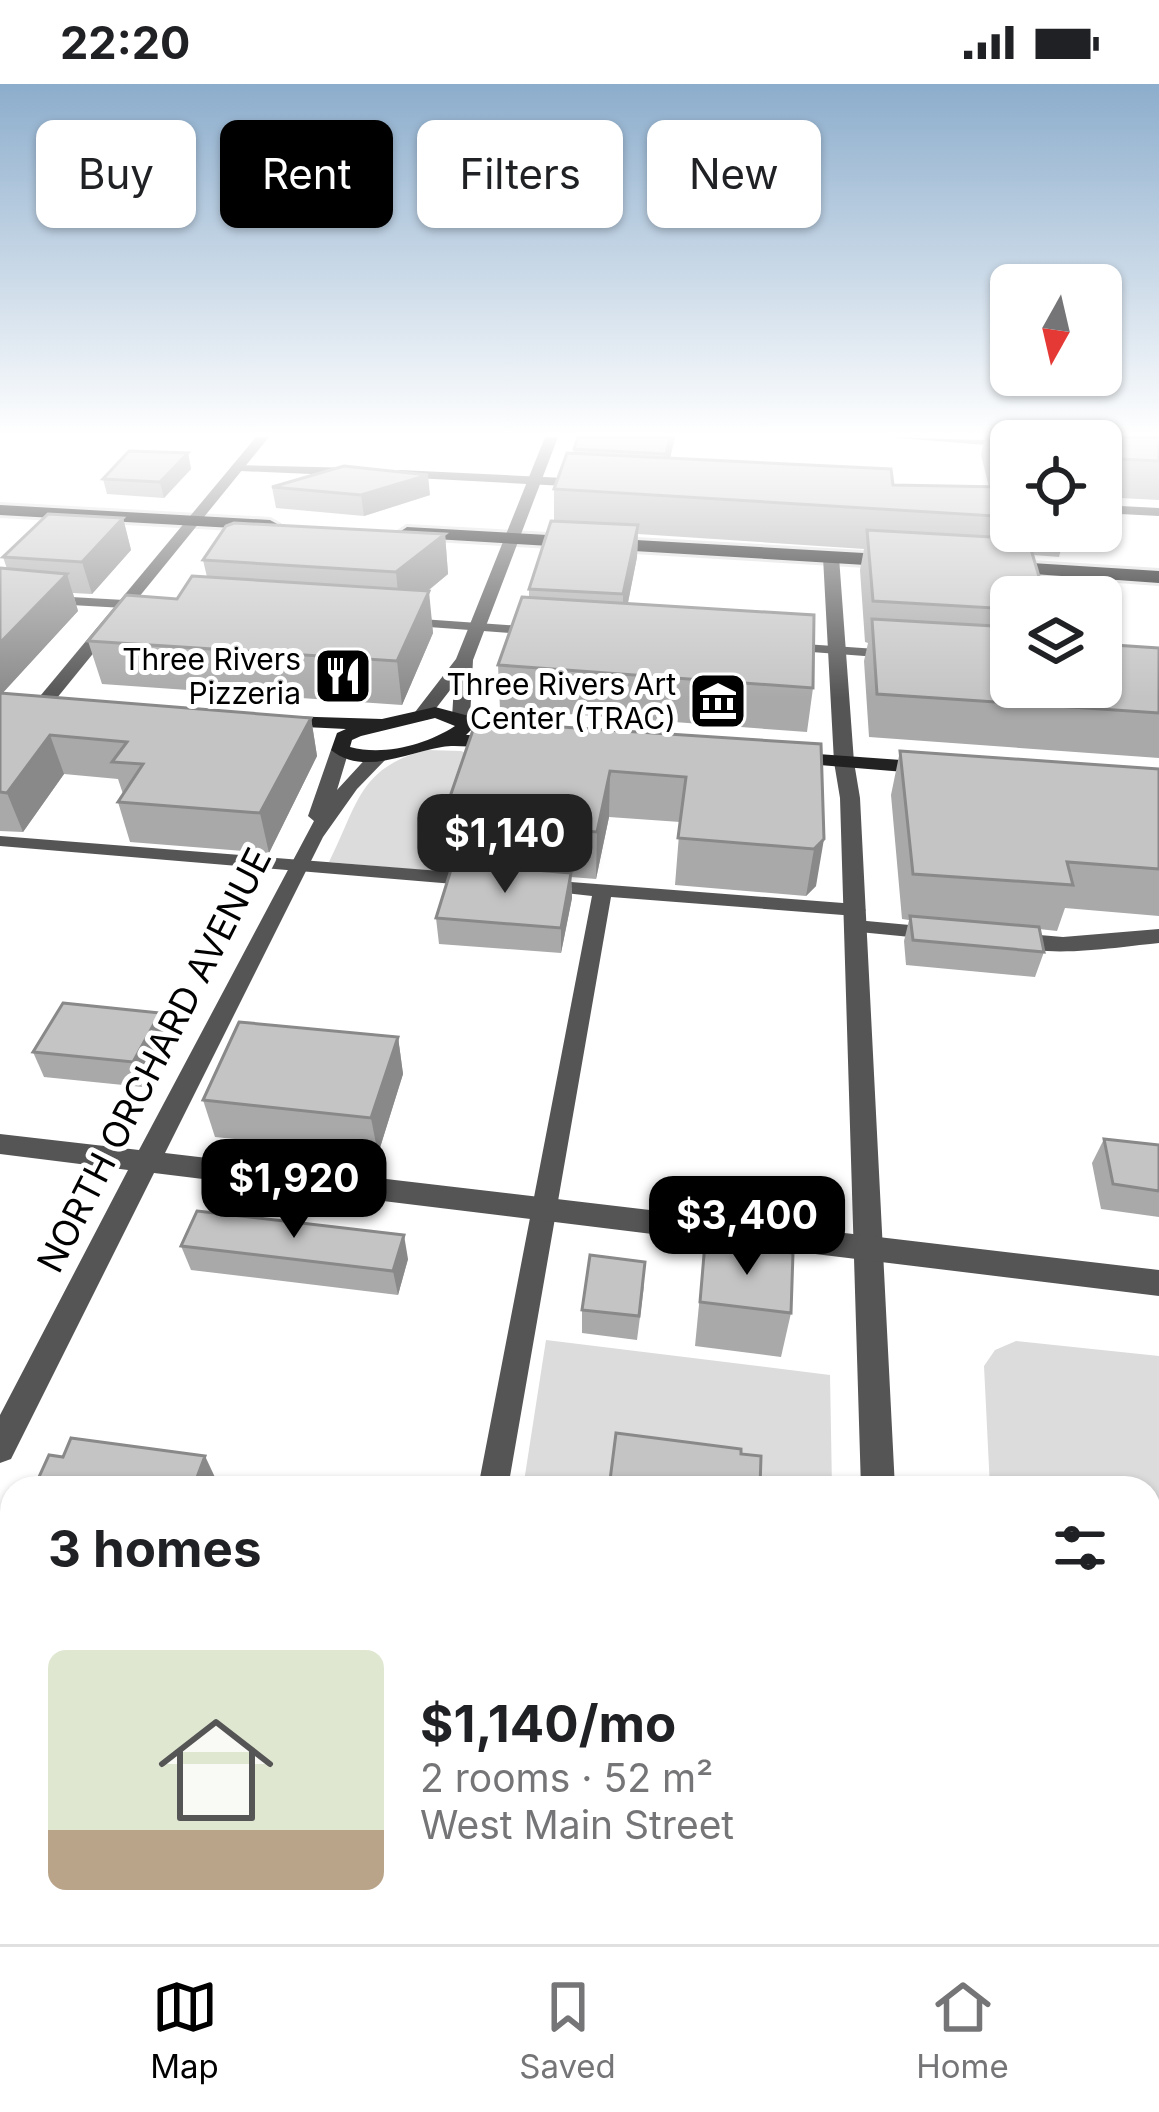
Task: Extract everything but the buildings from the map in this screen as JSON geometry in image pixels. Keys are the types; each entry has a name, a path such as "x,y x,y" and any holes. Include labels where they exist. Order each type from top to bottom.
{"main road":[{"path":"139,524 293,535"},
{"path":"0,527 192,529"},
{"path":"388,532 507,547 832,566 925,563"},
{"path":"402,550 507,547"},
{"path":"832,566 903,578"},
{"path":"1159,577 972,574 1159,592"},
{"path":"21,704 52,706"},
{"path":"340,747 354,732 445,712 512,736 440,741"},
{"path":"383,725 262,722 340,747 359,759 460,734 462,719"},
{"path":"763,756 959,770"}],"street":[{"path":"52,706 128,604 196,524"},
{"path":"462,719 464,660 517,524"},
{"path":"832,566 850,797 878,1476"},
{"path":"421,716 464,660"},
{"name":"NORTH ORCHARD AVENUE","path":"313,836 340,747"},
{"name":"NORTH ORCHARD AVENUE","path":"0,1448 313,836 350,784 378,757"},
{"path":"0,1144 1159,1283"}],"lane":[{"path":"0,597 167,606"},
{"path":"394,622 565,633"},
{"path":"764,646 904,655"},
{"path":"0,841 491,881"},
{"path":"513,883 856,918 945,934"},
{"path":"495,1476 603,890"},
{"path":"992,938 1063,944 1159,936"}],"shaded area":[{"path":"427,750 461,751 479,758 442,872 329,862 374,778 404,757"},
{"path":"546,1340 830,1375 832,1476 525,1476"},
{"path":"1016,1341 1159,1356 1159,1476 989,1476 984,1366 995,1350"}],"place":[{"name":"Three Rivers Pizzeria","path":"343,676"},
{"name":"Three Rivers Art Center (TRAC)","path":"718,701"}]}
